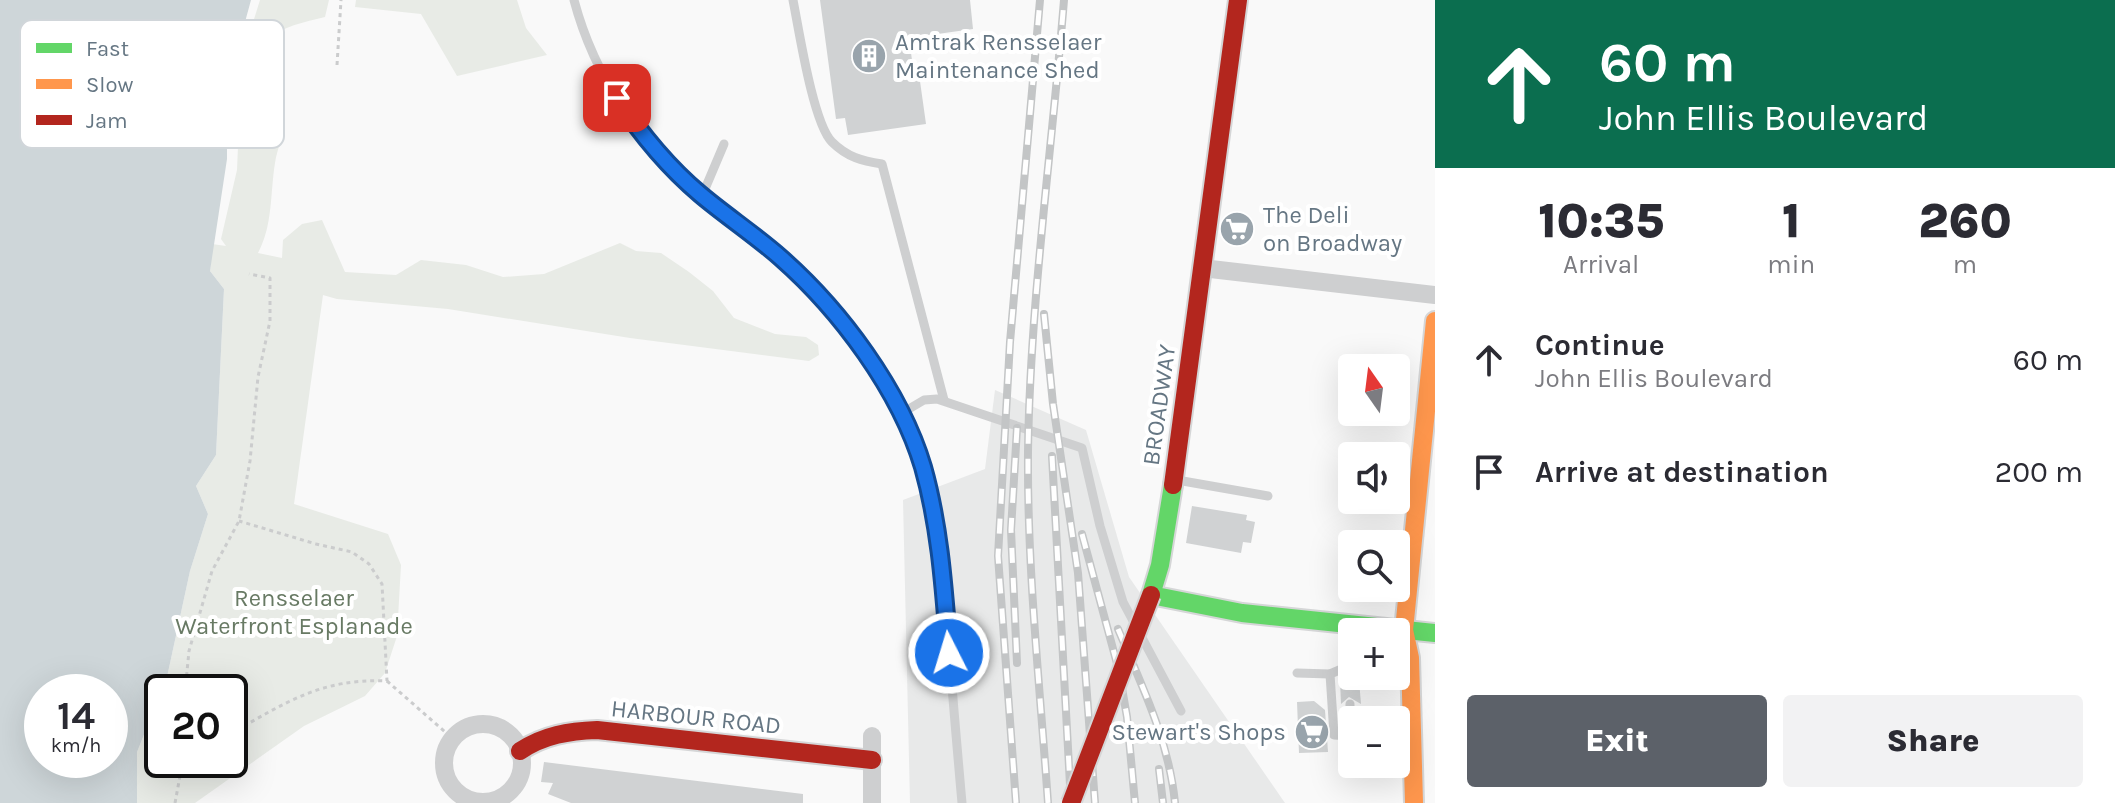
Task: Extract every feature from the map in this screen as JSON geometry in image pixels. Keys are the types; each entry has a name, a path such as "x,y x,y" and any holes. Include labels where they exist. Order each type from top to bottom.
{"street":[{"name":"BROADWAY","path":"1071,803 1151,595 1165,538 1238,0"},
{"path":"1202,268 1435,295"},
{"path":"1405,618 1435,321"},
{"path":"1151,595 1242,613 1338,624"},
{"path":"1410,631 1435,633"},
{"path":"1409,690 1408,738 1414,803"},
{"path":"492,725 513,737 520,751 520,773 512,798 478,802 461,795 448,781 444,752 452,738 467,727 492,725"},
{"name":"HARBOUR ROAD","path":"520,751 548,736 597,730 872,760"},
{"path":"872,736 872,803"}],"lane":[{"path":"574,0 596,59 623,109 664,159 702,196 762,241 818,293 868,358 902,413 919,454 941,560 962,803"},
{"path":"793,0 826,135 857,160 882,164 944,400"},
{"path":"702,196 724,144"},
{"path":"902,413 924,400 944,400 1082,448 1100,526 1123,602 1181,711"},
{"path":"1174,479 1268,496"},
{"path":"1297,673 1330,674 1338,671"},
{"path":"1330,674 1334,735 1338,735"}],"path":[{"path":"337,65 341,0"},
{"path":"187,674 189,651 212,571 239,521 250,461 258,377 270,321 270,278 249,274"},
{"path":"239,521 352,552 369,564 382,584 387,681"},
{"path":"248,724 291,700 339,682 387,681 452,738"},
{"path":"175,803 180,778"}],"shaded area":[{"path":"0,0 251,0 246,20 20,20 20,148 227,148 210,271 224,289 216,455 196,486 208,514 190,571 168,674 144,674 144,734 137,752 137,803 0,803"},
{"path":"995,390 1086,430 1129,577 1285,803 910,803 903,500 985,469"}],"green space":[{"name":"Rensselaer Waterfront Esplanade","path":"260,0 329,0 325,17 284,29 284,20 254,20"},
{"path":"356,0 517,0 526,28 547,55 457,76 421,14 355,7"},
{"name":"Rensselaer Waterfront Esplanade","path":"238,148 279,148 269,220 258,253 282,258 283,240 302,224 322,220 345,272 396,275 421,260 466,265 503,277 544,274 620,243 636,251 661,253 713,291 734,318 775,334 806,337 818,345 819,355 809,361 630,338 448,309 337,299 323,295 294,504 388,534 401,565 397,636 385,673 365,696 304,726 248,766 248,674 168,674 190,571 208,514 196,486 216,455 224,289 210,271 212,244 226,246 221,239 237,170"},
{"name":"Rensselaer Waterfront Esplanade","path":"144,734 144,778 230,778 195,803 137,803 137,752"}],"building":[{"name":"Amtrak Rensselaer Maintenance Shed","path":"820,0 970,0 973,29 909,38 914,75 919,74 926,124 848,135 845,118 836,119"},
{"path":"1192,506 1247,515 1246,520 1255,522 1251,543 1243,542 1241,553 1186,543"},
{"path":"1340,690 1360,690 1361,704 1349,697 1341,704"},
{"name":"Stewart's Shops","path":"1314,701 1325,710 1328,752 1299,753 1297,702"},
{"path":"544,762 803,794 803,803 571,803 548,794 553,783 541,782"}],"railway":[{"path":"1016,803 998,556 1010,342 1040,0"},
{"path":"1048,803 1032,584 1028,452 1037,283 1064,0"},
{"path":"1044,314 1053,404 1078,573 1095,803"},
{"path":"1017,428 1011,530 1017,663"},
{"path":"1052,456 1071,803"},
{"path":"1082,534 1119,671 1127,717 1135,803"},
{"path":"1118,629 1161,736 1175,803"},
{"path":"1159,769 1163,803"}],"traffic: fast":[{"path":"1173,485 1160,565 1151,595 1242,613 1435,633"}],"traffic: slow":[{"path":"1414,803 1410,658 1404,630 1435,321"}],"traffic: jam":[{"path":"1173,485 1238,0"},
{"path":"1071,803 1151,595"},
{"path":"520,751 557,735 597,730 872,760"}],"place":[{"name":"Amtrak Rensselaer Maintenance Shed","path":"869,56"},
{"name":"The Deli on Broadway","path":"1237,229"},
{"name":"Stewart's Shops","path":"1312,732"}],"route":[{"path":"617,98 630,119 684,180 762,241 818,293 868,358 902,413 924,469 934,516 949,653"}]}
